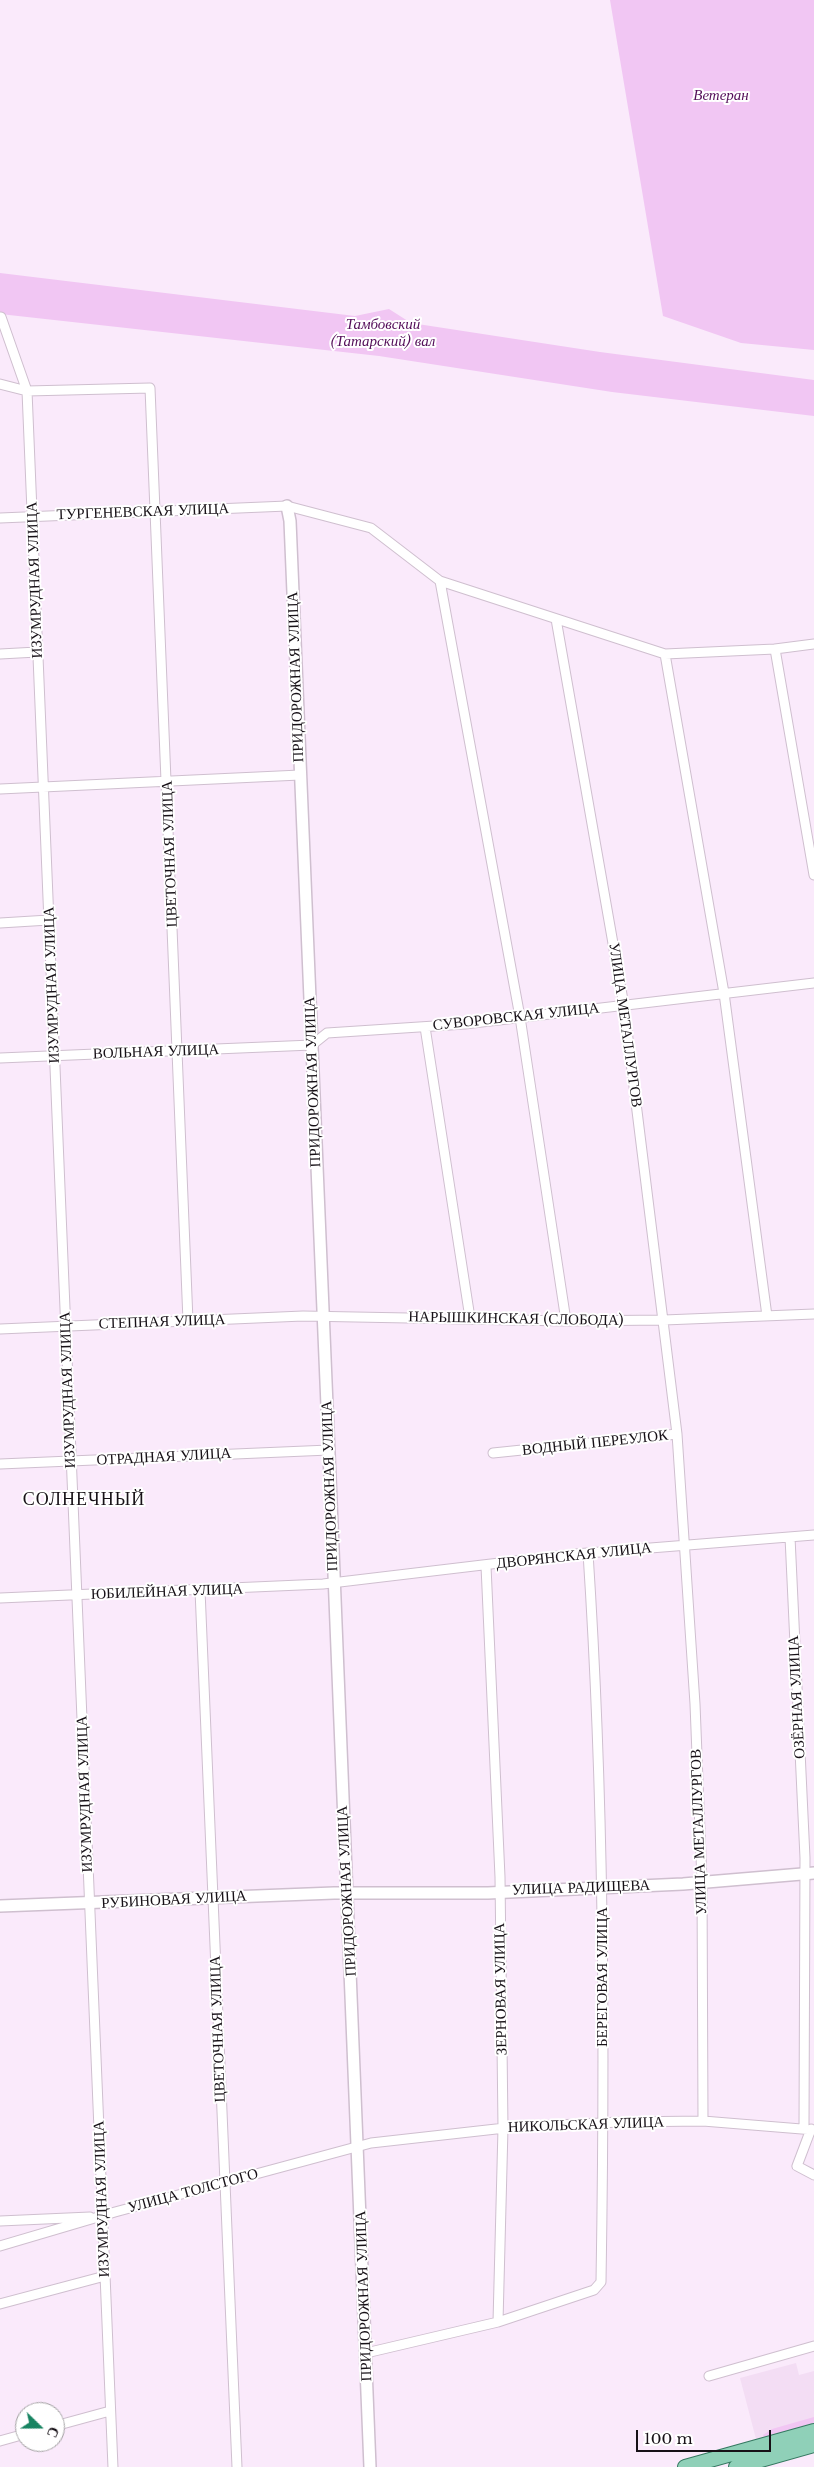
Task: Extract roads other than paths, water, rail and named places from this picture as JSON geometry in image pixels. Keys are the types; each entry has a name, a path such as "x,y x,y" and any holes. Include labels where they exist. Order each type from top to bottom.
{"main road":[{"path":"685,2467 814,2431"},
{"path":"736,2467 814,2445"}],"street":[{"name":"ИЗУМРУДНАЯ УЛИЦА","path":"1,317 28,391 70,1462 113,2467"},
{"path":"0,384 28,391"},
{"name":"ЦВЕТОЧНАЯ УЛИЦА","path":"28,391 150,388 188,1321"},
{"name":"ТУРГЕНЕВСКАЯ УЛИЦА","path":"0,518 156,513 287,506 371,528 440,581 665,654"},
{"name":"ПРИДОРОЖНАЯ УЛИЦА","path":"287,506 290,530 348,1892 370,2467"},
{"path":"440,581 520,1017 566,1321"},
{"name":"УЛИЦА МЕТАЛЛУРГОВ","path":"556,619 624,1006 677,1434"},
{"path":"814,644 775,649 665,654 724,993 767,1316 814,1314"},
{"path":"775,649 814,875"},
{"path":"0,654 37,652"},
{"path":"0,789 300,775"},
{"path":"0,923 49,920"},
{"name":"СУВОРОВСКАЯ УЛИЦА","path":"312,1045 327,1033 426,1027 814,983"},
{"path":"426,1027 470,1318"},
{"name":"ВОЛЬНАЯ УЛИЦА","path":"0,1058 312,1045"},
{"name":"НАРЫШКИНСКАЯ (СЛОБОДА)","path":"323,1316 566,1321 767,1316"},
{"name":"СТЕПНАЯ УЛИЦА","path":"0,1329 323,1316"},
{"name":"ВОДНЫЙ ПЕРЕУЛОК","path":"493,1453 677,1434 685,1544"},
{"name":"ОТРАДНАЯ УЛИЦА","path":"0,1464 329,1450"},
{"name":"ДВОРЯНСКАЯ УЛИЦА","path":"334,1583 588,1553 814,1535"},
{"name":"ОЗЁРНАЯ УЛИЦА","path":"790,1537 809,1874 810,2129"},
{"name":"УЛИЦА МЕТАЛЛУРГОВ","path":"685,1544 695,1704 702,1882 703,2121"},
{"name":"БЕРЕГОВАЯ УЛИЦА","path":"498,2322 594,2290 601,2282 604,2123 602,1888 588,1553"},
{"name":"ЗЕРНОВАЯ УЛИЦА","path":"486,1566 495,1728 500,1892 503,2128 498,2322"},
{"name":"ЮБИЛЕЙНАЯ УЛИЦА","path":"0,1598 334,1583"},
{"name":"ЦВЕТОЧНАЯ УЛИЦА","path":"200,1590 237,2467"},
{"name":"УЛИЦА РАДИЩЕВА","path":"348,1892 500,1892 602,1888 809,1874"},
{"name":"РУБИНОВАЯ УЛИЦА","path":"0,1906 90,1904 348,1892"},
{"name":"НИКОЛЬСКАЯ УЛИЦА","path":"358,2146 430,2135 503,2128 604,2123 703,2121 810,2129"},
{"path":"810,2129 797,2166 814,2175"},
{"name":"УЛИЦА ТОЛСТОГО","path":"0,2246 358,2146"},
{"path":"0,2221 102,2216"},
{"path":"0,2304 105,2276"},
{"path":"366,2353 498,2322"},
{"path":"709,2376 814,2346"},
{"path":"65,2423 110,2411"},
{"path":"0,2441 15,2437"}],"district":[{"name":"СОЛНЕЧНЫЙ","path":"84,1500"}],"park label":[{"name":"Ветеран","path":"721,96"},
{"name":"Тамбовский (Татарский) вал","path":"383,334"}]}
